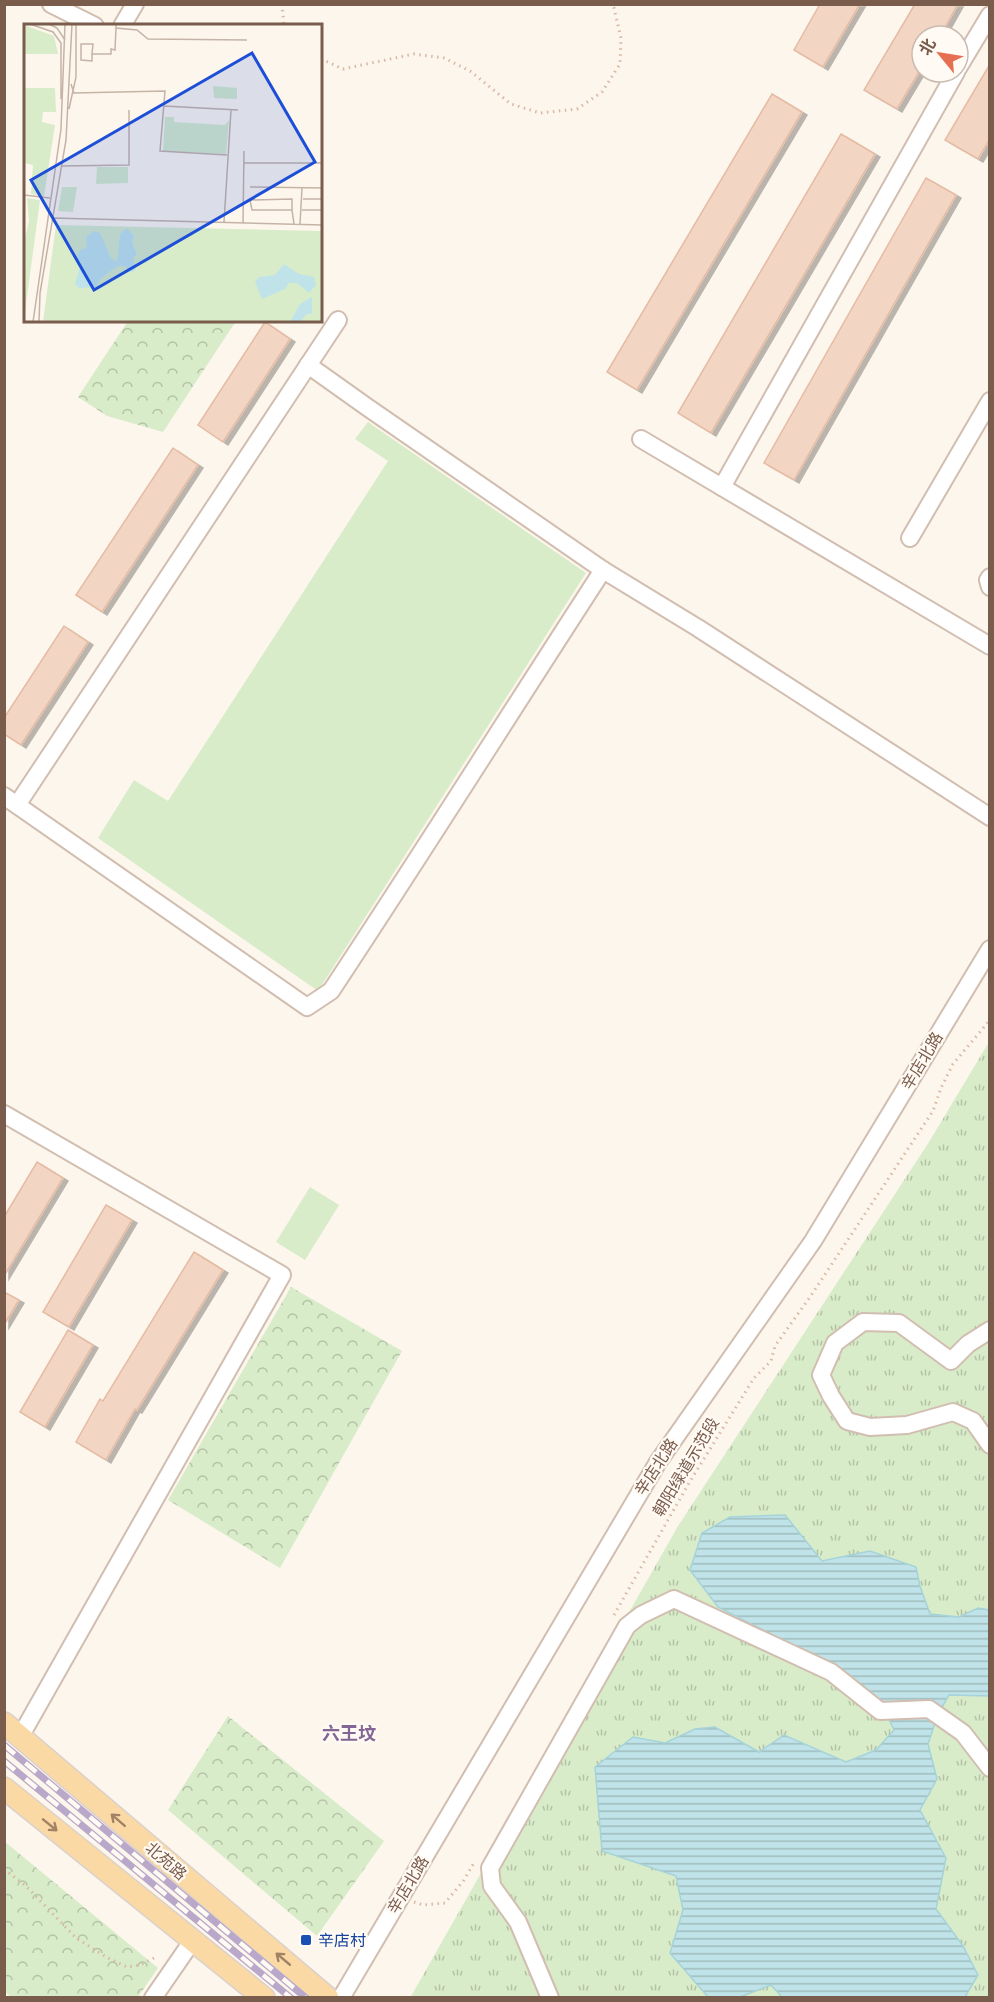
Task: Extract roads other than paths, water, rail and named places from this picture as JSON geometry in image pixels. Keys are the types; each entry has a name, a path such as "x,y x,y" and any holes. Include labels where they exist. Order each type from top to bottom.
{"main road":[{"name":"北苑路","path":"12,1730 328,1998"},
{"path":"4,1788 264,1998"}],"street":[{"path":"51,4 91,24"},
{"path":"123,24 135,4"},
{"path":"970,48 990,15"},
{"path":"722,488 949,84"},
{"path":"338,320 11,801 307,1007 330,991 434,835 461,788 603,570"},
{"path":"308,365 603,570 698,628 990,817"},
{"path":"910,538 990,401"},
{"path":"641,439 990,646"},
{"path":"990,577 988,580 990,587"},
{"name":"辛店北路","path":"341,1998 657,1462 813,1241 990,949"},
{"path":"4,1114 282,1275 12,1730"},
{"path":"990,1330 968,1344 951,1361 899,1323 863,1322 835,1343 821,1375 847,1421 870,1427 907,1425 953,1412 973,1421 990,1445"},
{"path":"550,1998 518,1922 492,1886 490,1868 627,1626 641,1615 674,1599 831,1672 880,1711 929,1709 963,1733 990,1768"},
{"path":"153,1998 193,1940"}],"water":[{"path":"785,1515 822,1561 870,1551 916,1567 930,1614 959,1617 978,1608 989,1610 989,1696 949,1695 938,1714 928,1744 937,1779 920,1810 946,1858 936,1909 963,1946 978,1975 965,1997 782,1997 771,1985 740,1997 708,1997 670,1953 683,1910 676,1876 602,1851 595,1767 633,1737 665,1743 695,1729 715,1727 759,1752 784,1735 846,1762 876,1750 894,1730 882,1704 850,1675 718,1607 690,1570 702,1533 730,1517"}],"railway":[{"path":"4,1745 306,1998"},
{"path":"4,1761 291,1998"}],"place":[{"name":"辛店村","path":"306,1940"}],"district":[{"name":"六王坟","path":"349,1733"}]}
